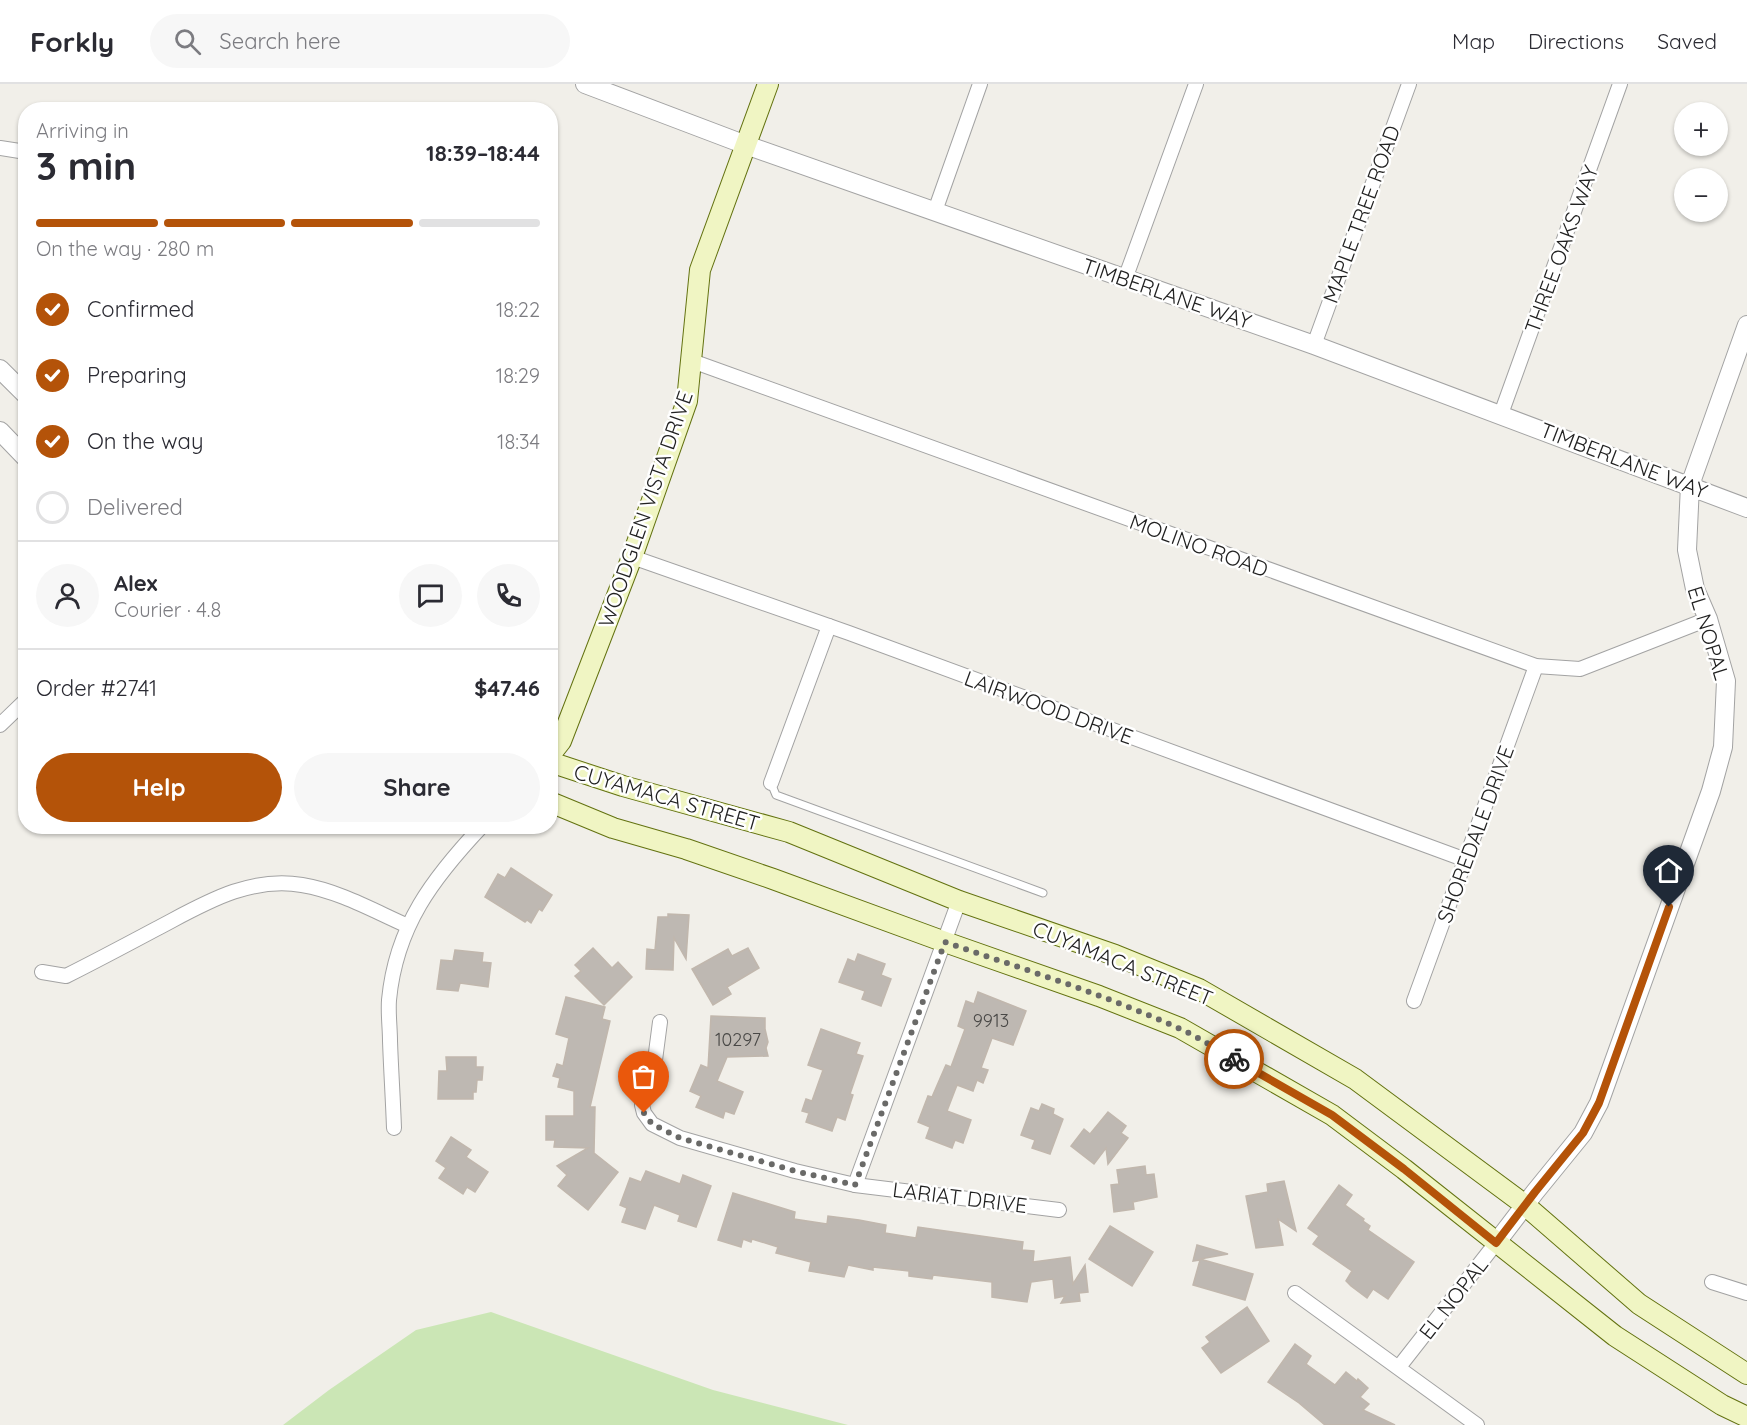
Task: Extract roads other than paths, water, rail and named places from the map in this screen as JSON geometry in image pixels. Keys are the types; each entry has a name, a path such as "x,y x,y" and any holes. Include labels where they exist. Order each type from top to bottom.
{"main road":[{"name":"WOODGLEN VISTA DRIVE","path":"558,745 632,556 687,401 700,270 768,84"},
{"name":"CUYAMACA STREET","path":"558,765 644,792 789,832 960,901 1115,955 1199,989 1355,1079 1525,1205 1640,1304 1747,1374"},
{"name":"CUYAMACA STREET","path":"558,805 613,828 686,849 762,875 1099,996 1180,1028 1332,1115 1615,1336 1722,1405 1747,1417"}],"street":[{"name":"TIMBERLANE WAY","path":"585,84 746,145 1314,345 1747,508"},
{"path":"934,211 980,84"},
{"path":"1125,279 1196,84"},
{"name":"MAPLE TREE ROAD","path":"1314,345 1409,84"},
{"name":"THREE OAKS WAY","path":"1501,414 1620,84"},
{"path":"0,148 18,151"},
{"name":"EL NOPAL","path":"1399,1367 1583,1133 1599,1103 1711,791 1723,747 1726,681 1708,619 1695,589 1687,550 1689,485 1747,326"},
{"name":"MOLINO ROAD","path":"692,360 1536,666 1580,669 1708,619"},
{"path":"0,369 18,387"},
{"path":"0,431 18,450"},
{"name":"LAIRWOOD DRIVE","path":"632,556 1466,860"},
{"path":"771,783 829,626"},
{"name":"SHOREDALE DRIVE","path":"1414,1002 1536,666"},
{"path":"0,725 18,708"},
{"path":"394,1128 388,1003 396,964 408,926 426,892 475,834"},
{"path":"42,972 66,976 218,897 245,887 264,884 300,884 318,888 408,926"},
{"path":"855,1185 960,901"},
{"name":"LARIAT DRIVE","path":"660,1022 655,1060 644,1086 642,1105 644,1113 652,1124 680,1138 795,1171 855,1185 1059,1209"},
{"path":"1712,1282 1747,1293"},
{"path":"1295,1293 1477,1425"}],"lane":[{"path":"771,783 776,795 1043,893"}]}
